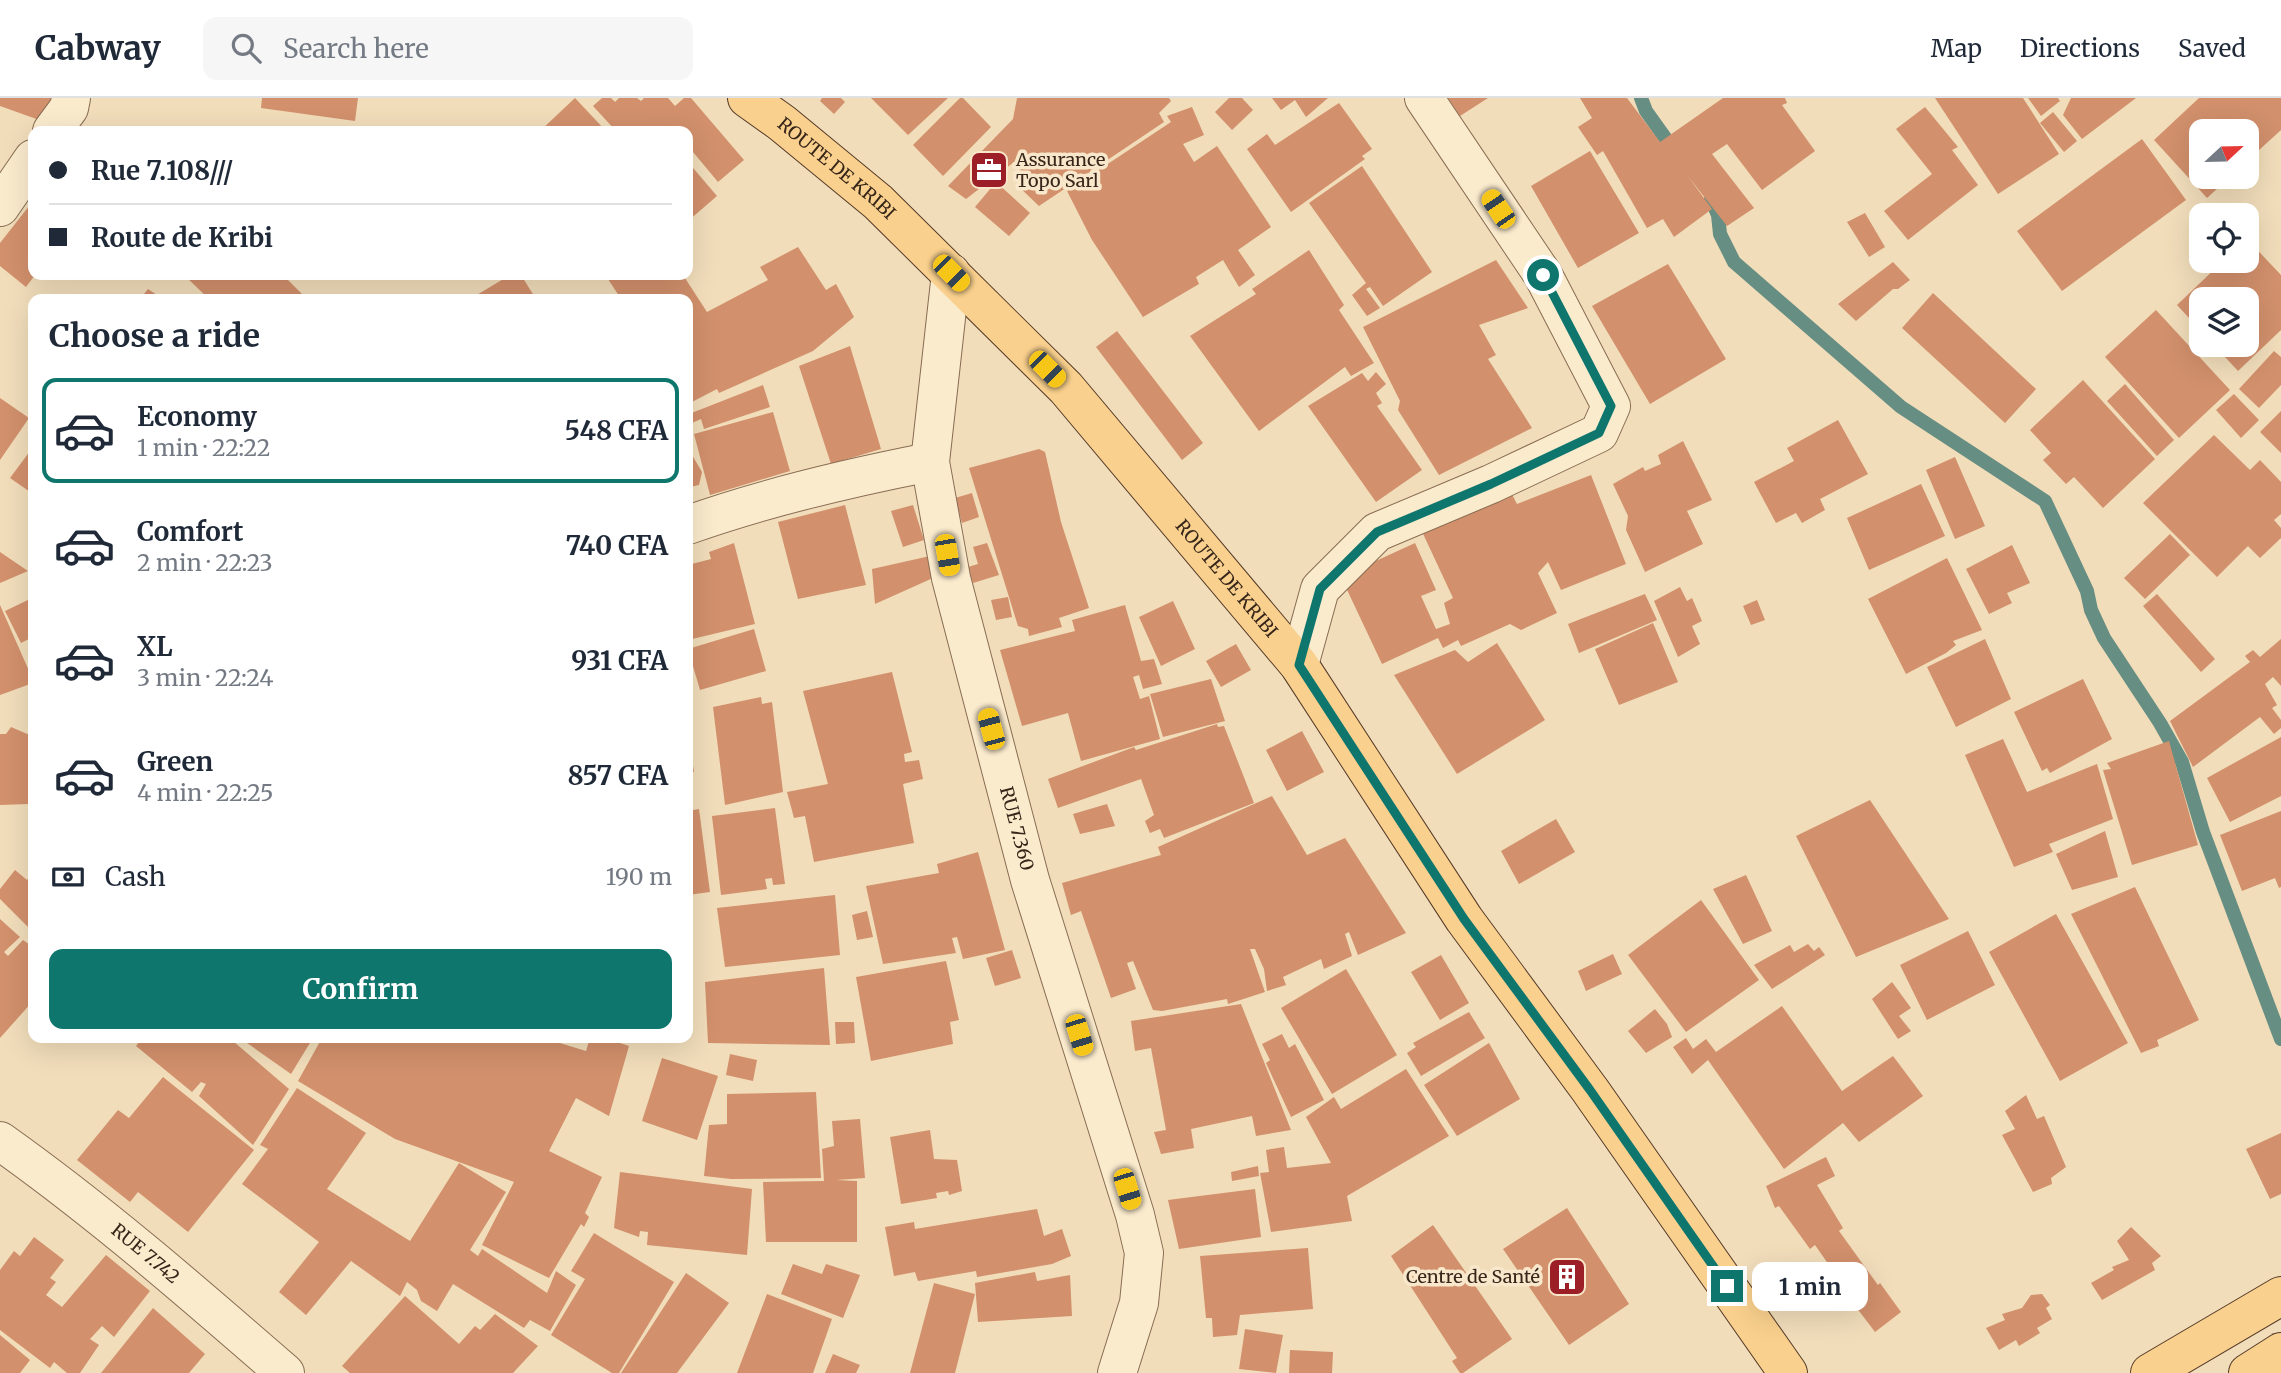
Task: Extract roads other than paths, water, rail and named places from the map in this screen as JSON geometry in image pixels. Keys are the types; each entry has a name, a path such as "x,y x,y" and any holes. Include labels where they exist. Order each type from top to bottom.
{"main road":[{"name":"ROUTE DE KRIBI","path":"747,98 782,123 877,202 1066,388 1299,665 1464,919 1590,1090 1788,1373"},
{"path":"2150,1373 2281,1296"},
{"path":"2248,1373 2281,1352"}],"street":[{"path":"56,126 69,108 71,98"},
{"path":"1299,665 1320,589 1377,532 1491,484 1599,433 1611,406 1543,275 1424,98"},
{"path":"0,207 28,166"},
{"name":"RUE 7.360","path":"951,273 930,462 951,578 1030,880 1135,1215 1144,1253 1139,1303 1117,1373"},
{"path":"693,523 750,504 839,480 930,462"},
{"name":"RUE 7.742","path":"0,1141 36,1166 159,1264 285,1373"}],"waterway":[{"path":"1641,98 1646,111 1676,153"},
{"path":"1711,199 1718,215 1720,234 1734,262 1901,407 2045,501 2087,591 2091,610 2104,638 2160,723 2182,762 2203,832 2281,1039"}],"place":[{"name":"Assurance Topo Sarl","path":"989,170"},
{"name":"Centre de Santé","path":"1567,1277"}]}
